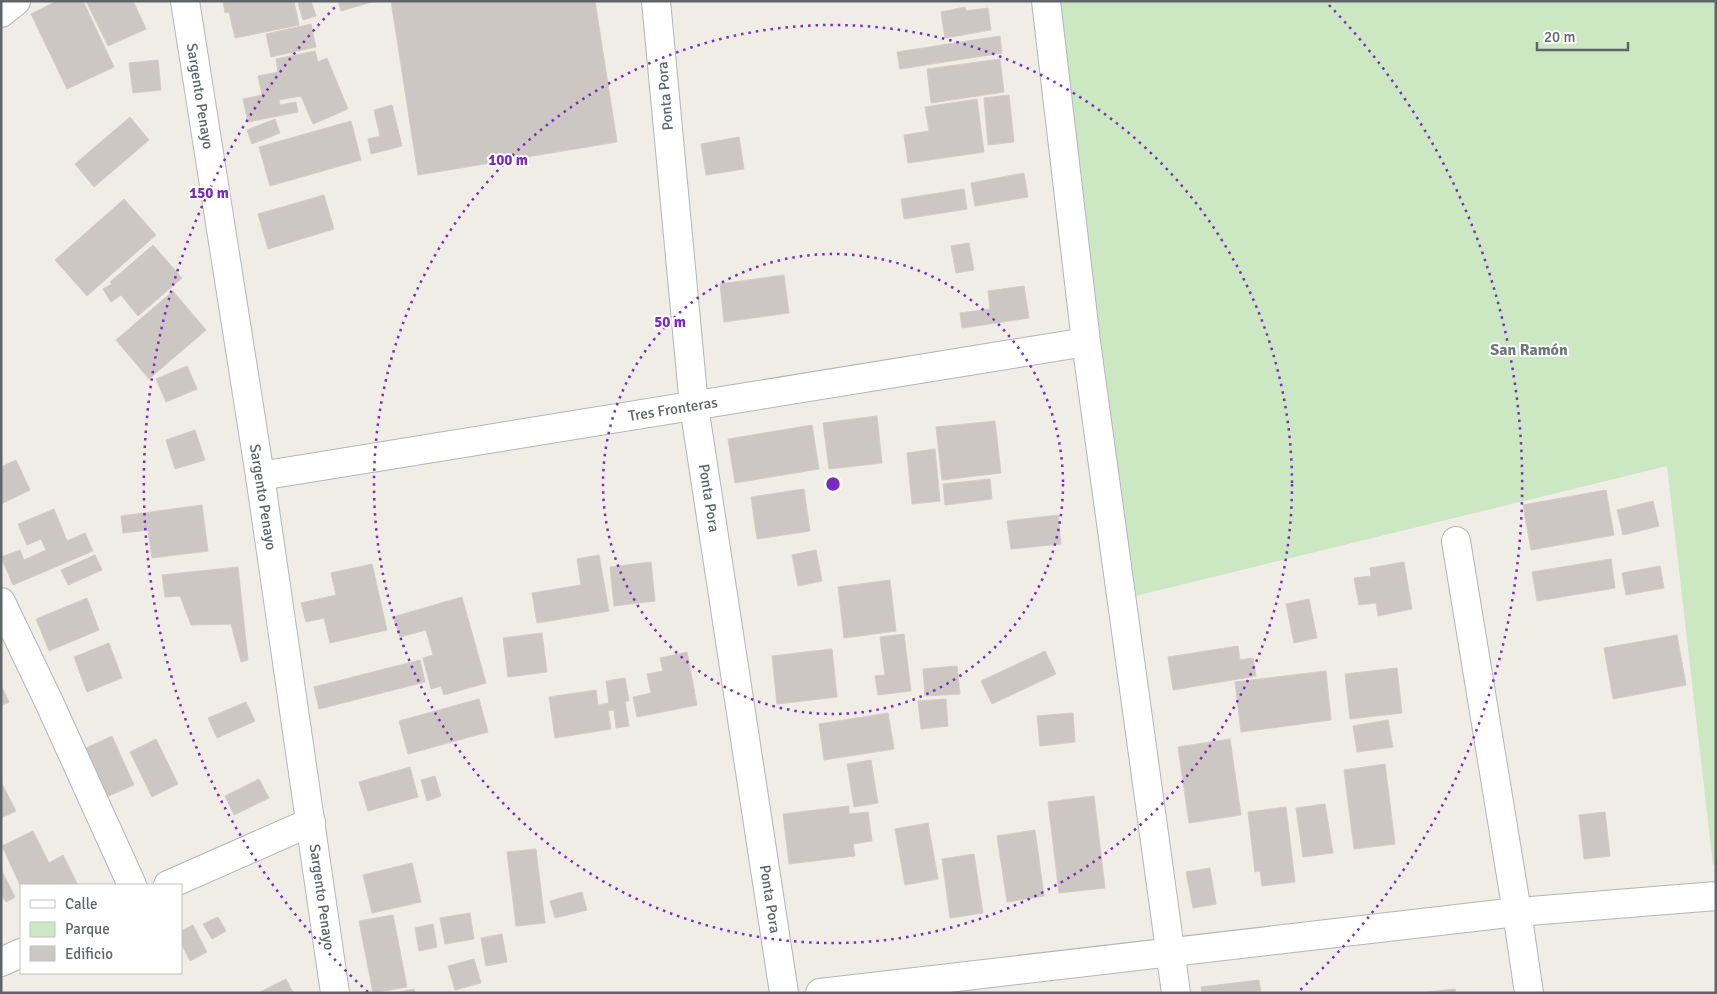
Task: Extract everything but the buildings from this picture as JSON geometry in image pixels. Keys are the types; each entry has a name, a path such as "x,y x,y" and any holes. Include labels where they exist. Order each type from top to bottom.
{"street":[{"path":"1,13 16,1"},
{"name":"Sargento Penayo","path":"185,1 260,476 335,993"},
{"name":"Ponta Pora","path":"656,1 694,406 784,993"},
{"path":"1046,1 1086,342 1176,993"},
{"name":"Tres Fronteras","path":"260,476 1086,342"},
{"path":"1456,541 1529,993"},
{"path":"1,602 49,702 132,884"},
{"path":"170,884 311,822"},
{"path":"820,993 1517,912 1716,896"},
{"path":"1,962 20,953"}],"green space":[{"path":"1057,1 1716,1 1716,865 1713,865 1667,466 1127,598"}],"district":[{"name":"San Ramón","path":"1529,350"}]}
